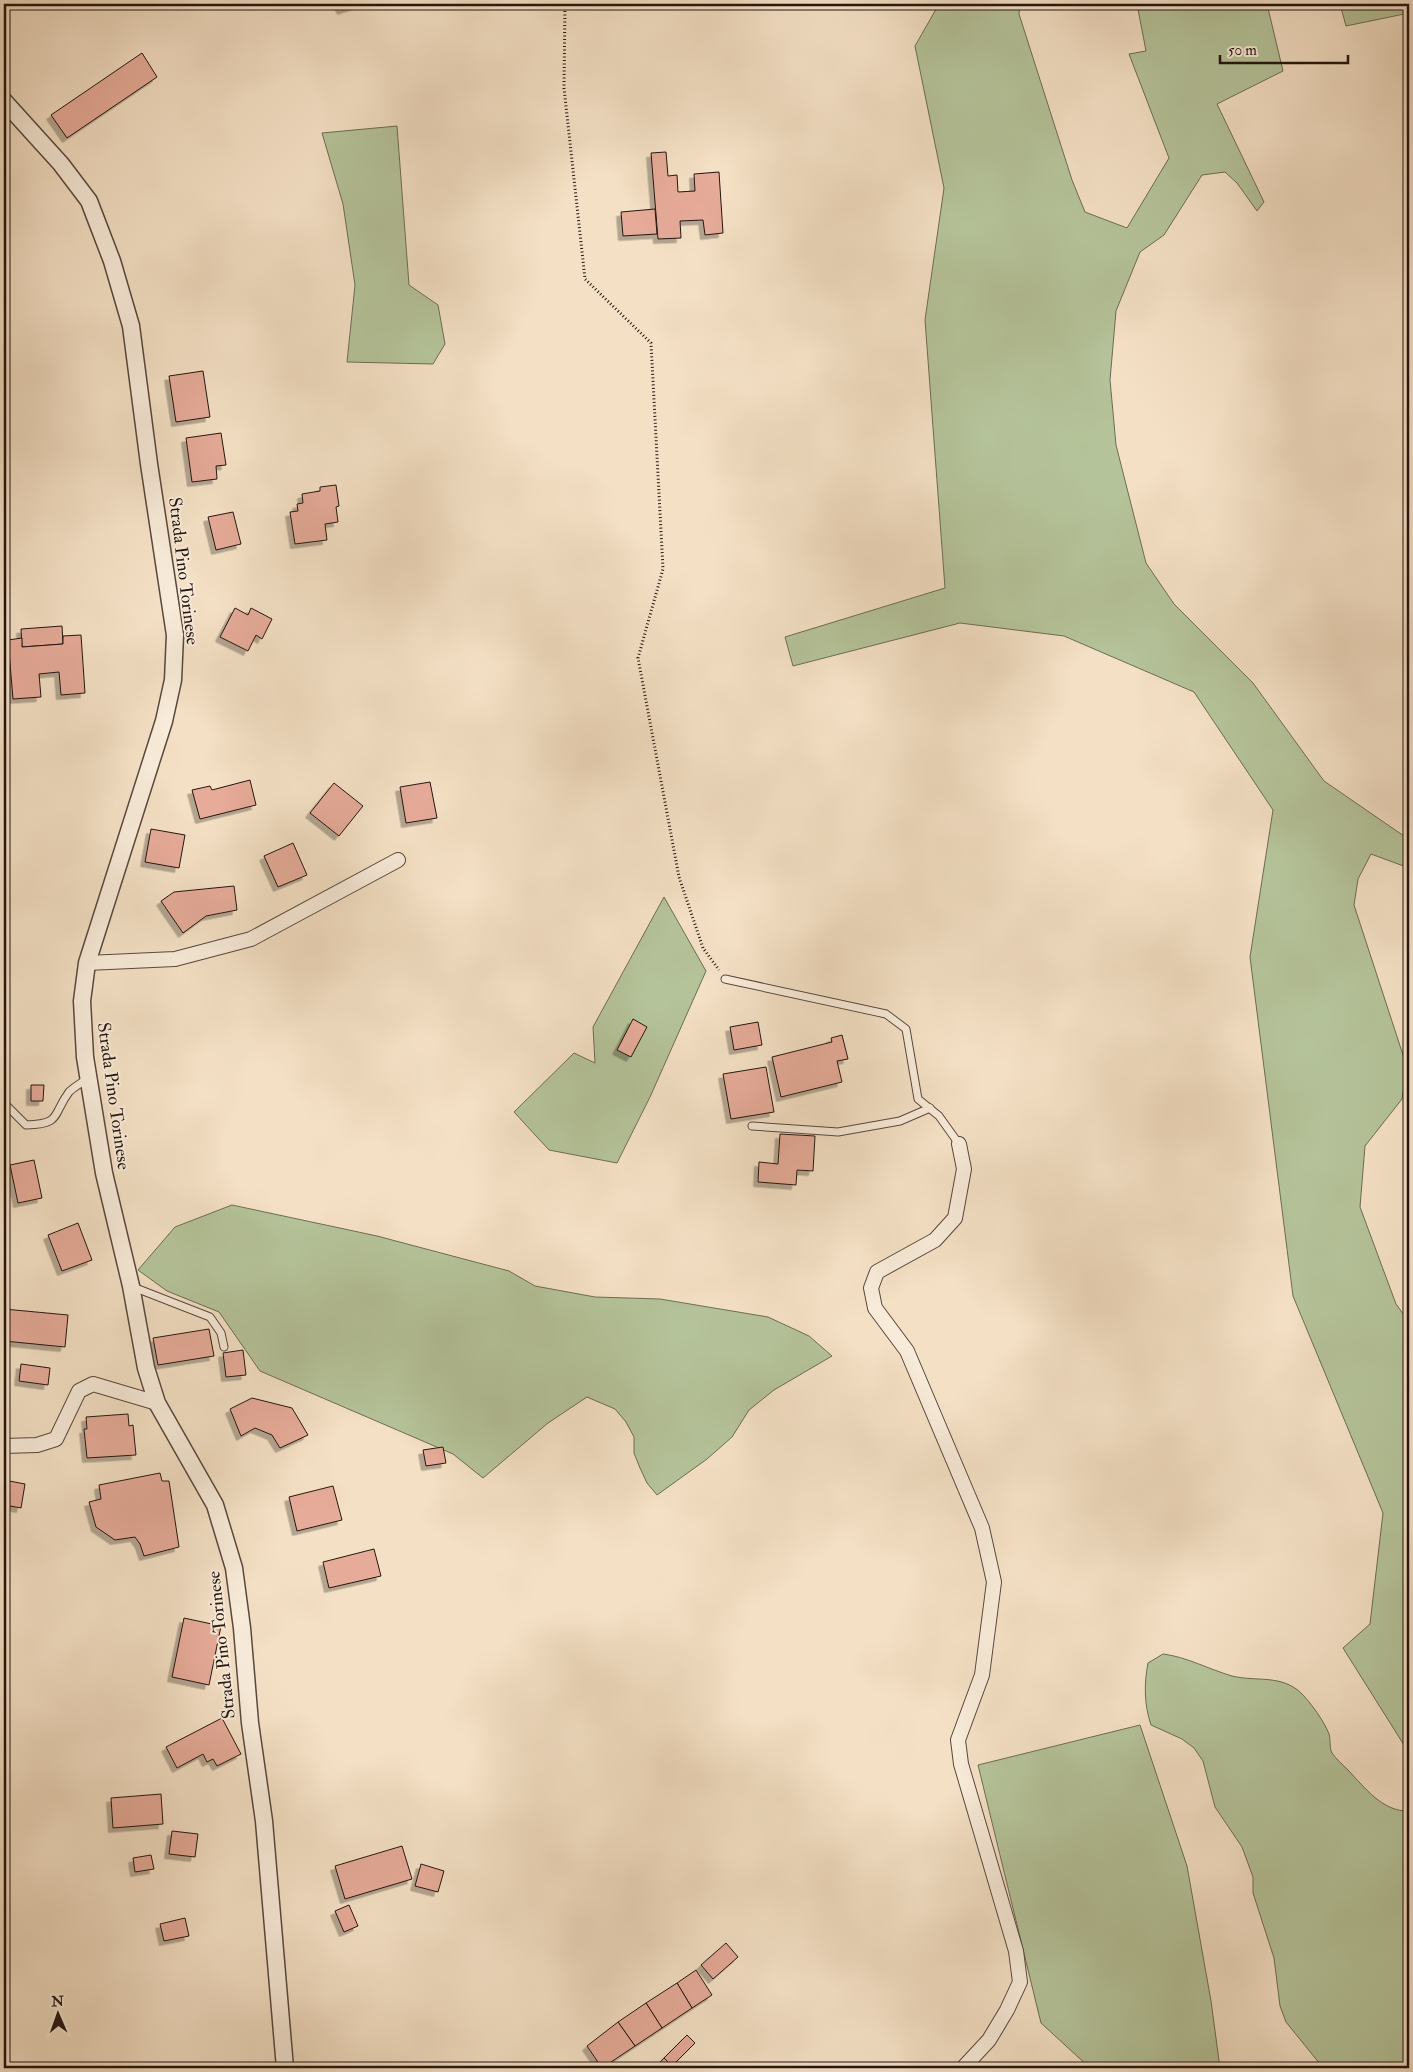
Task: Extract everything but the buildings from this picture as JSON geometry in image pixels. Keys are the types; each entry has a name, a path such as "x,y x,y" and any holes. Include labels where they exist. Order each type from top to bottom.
{"street":[{"name":"Strada Pino Torinese","path":"4,101 61,164 89,201 112,261 131,326 149,464 175,635 173,680 164,721 87,963 82,1001 85,1057 104,1173 130,1286 146,1368 157,1403 215,1505 234,1568 242,1628 250,1723 264,1821 286,2068"},
{"path":"87,963 175,959 251,939 398,860"},
{"path":"959,1144 964,1169 955,1218 935,1240 877,1272 872,1288 875,1308 906,1351 982,1528 994,1582 982,1675 958,1740 961,1764 1016,1952 1020,1982 1007,2010 989,2040 963,2068"},
{"path":"4,1446 37,1445 56,1440 79,1391 93,1384 157,1403"}],"lane":[{"path":"725,979 886,1014 906,1029 918,1099 939,1116 959,1144"},
{"path":"4,1103 26,1125 44,1124 58,1114 70,1091 89,1078"},
{"path":"752,1126 838,1132 900,1121 930,1108"},
{"path":"130,1286 210,1317 221,1333 224,1347"}],"path":[{"path":"565,4 564,88 585,279 651,343 663,569 638,658 679,877 703,948 725,979"}],"green space":[{"path":"939,4 1020,4 1019,14 1072,180 1085,212 1127,228 1169,158 1129,54 1146,51 1137,4 1267,4 1283,71 1217,104 1264,202 1257,211 1237,183 1225,172 1202,175 1164,235 1140,252 1116,311 1110,380 1116,445 1146,563 1174,604 1253,683 1324,781 1404,836 1409,844 1409,868 1371,854 1358,879 1354,905 1404,1058 1405,1078 1402,1099 1365,1146 1360,1207 1396,1304 1409,1322 1409,1753 1343,1648 1370,1624 1383,1513 1293,1296 1250,957 1273,810 1194,692 1064,636 960,623 793,666 785,637 945,588 925,320 944,188 915,46"},
{"path":"1340,4 1409,4 1409,13 1346,26"},
{"path":"397,126 409,285 438,305 445,344 433,364 347,362 355,285 343,204 322,133"},
{"path":"664,897 706,971 650,1097 617,1163 549,1150 514,1112 574,1053 595,1063 593,1027"},
{"path":"232,1205 377,1236 509,1271 535,1286 595,1297 660,1299 768,1317 809,1336 832,1356 774,1390 749,1410 732,1437 707,1459 657,1495 647,1483 640,1468 634,1453 634,1437 626,1422 615,1409 587,1397 548,1423 483,1478 453,1454 260,1371 219,1312 167,1291 138,1270 175,1227"},
{"path":"1163,1654 1189,1660 1232,1676 1277,1681 1293,1687 1305,1697 1321,1718 1329,1734 1331,1751 1338,1760 1375,1798 1391,1808 1409,1811 1409,2068 1317,2068 1320,2064 1286,2022 1280,2006 1274,1958 1253,1893 1253,1877 1242,1847 1215,1807 1203,1761 1194,1748 1182,1739 1151,1725 1145,1694 1148,1663"},
{"path":"1140,1725 1187,1866 1211,2001 1220,2068 1090,2068 1041,2023 978,1765"}]}
